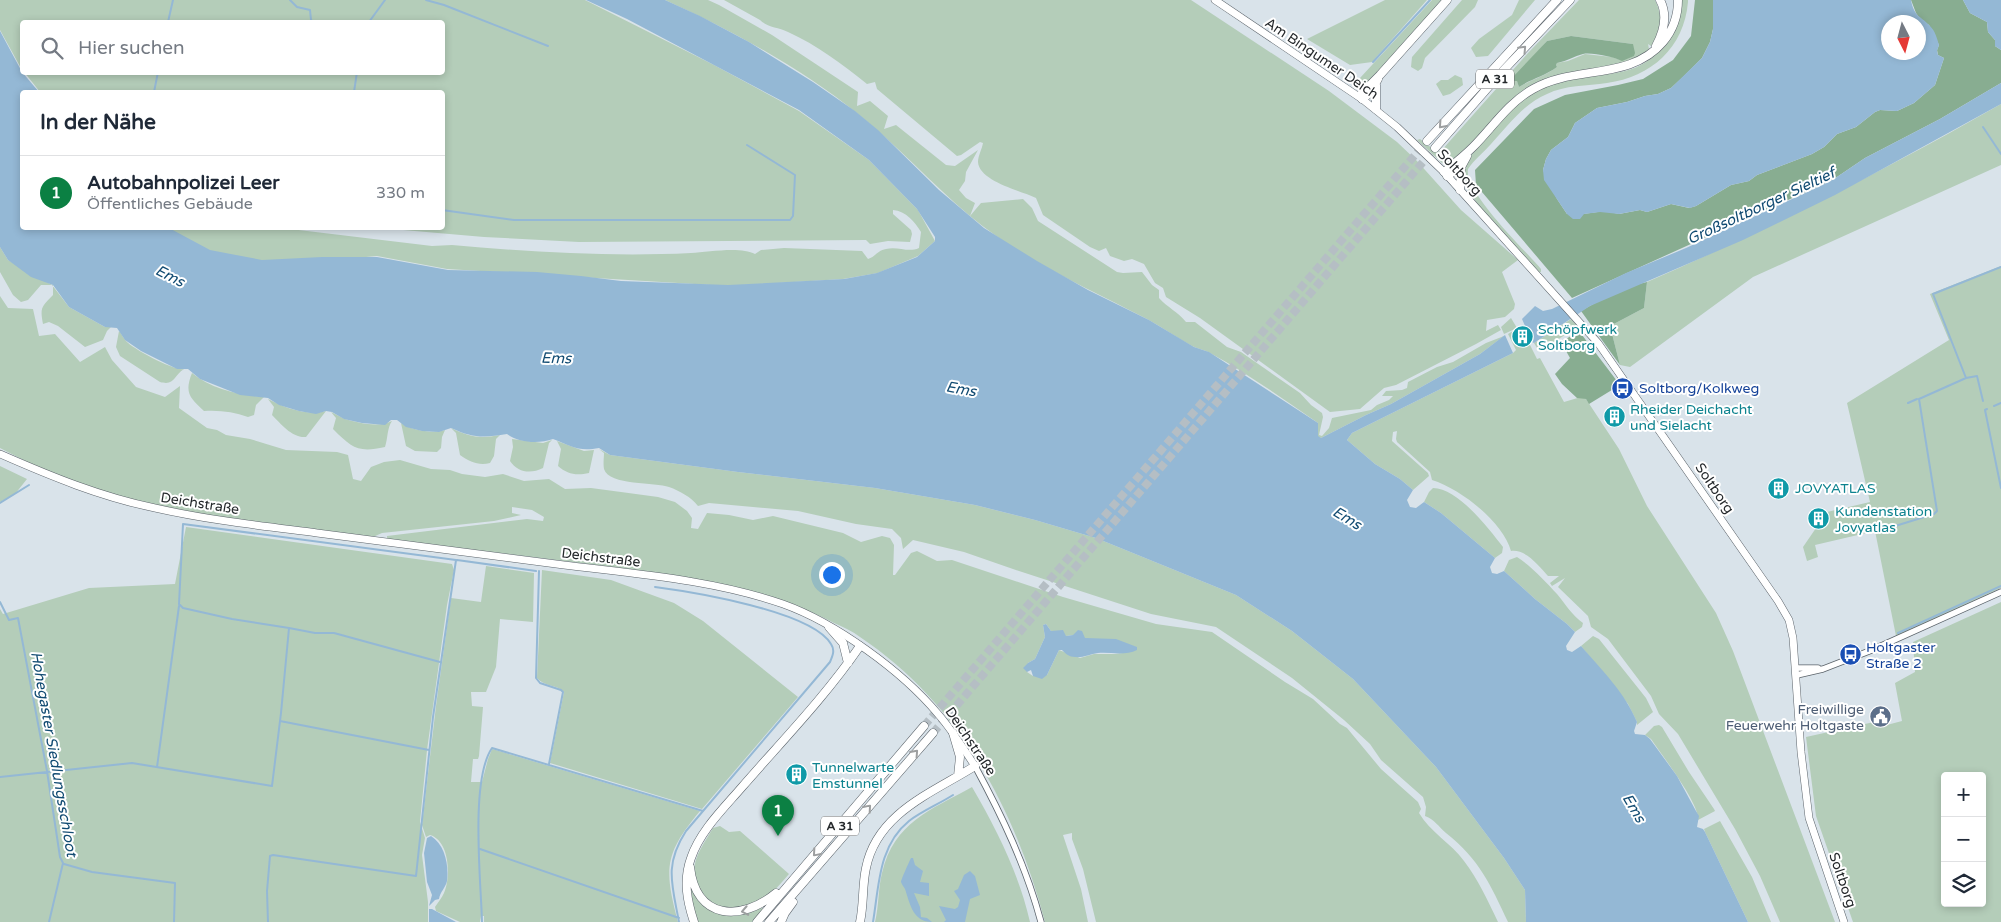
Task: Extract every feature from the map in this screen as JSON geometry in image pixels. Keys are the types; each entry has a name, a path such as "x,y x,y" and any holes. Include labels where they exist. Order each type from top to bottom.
{"highway":[{"path":"1360,97 1447,0"},
{"path":"1545,12 1547,4 1551,0"},
{"name":"A 31","path":"1427,141 1557,0"},
{"name":"A 31","path":"1435,148 1498,76 1570,0"},
{"path":"1549,21 1558,19 1576,0"},
{"path":"1652,53 1663,29 1664,13 1660,0"},
{"path":"1446,174 1505,112 1532,89 1545,82 1569,76 1632,65 1652,53 1665,40 1672,29 1678,0"},
{"path":"1360,97 1370,93 1380,75"},
{"path":"1376,83 1376,109"},
{"path":"1446,174 1460,166 1472,148"},
{"path":"1460,166 1460,190"},
{"path":"829,627 844,643 848,663"},
{"path":"694,922 686,887 686,876 691,858 699,842 726,806 819,700 860,646"},
{"name":"A 31","path":"758,922 924,726"},
{"path":"953,733 960,757 958,776"},
{"name":"A 31","path":"770,922 932,734"},
{"path":"860,922 866,868 880,834 902,811 975,766"},
{"path":"691,858 691,875 695,887 704,901 718,910 733,913 747,912 761,906 775,894 786,888"},
{"path":"782,922 789,906 810,881 813,871"}],"main road":[{"name":"Am Bingumer Deich","path":"1214,0 1360,97 1412,141"},
{"name":"Soltborg","path":"1412,141 1446,174 1578,318 1624,377 1778,601 1792,629 1801,752 1809,818 1844,922"},
{"name":"Deichstraße","path":"0,454 48,476 102,495 153,508 250,524 647,575 728,589 784,605 829,627 860,646 917,691 953,733 975,766"}],"street":[{"path":"1796,672 1823,668 1872,650 2001,592"},
{"name":"Deichstraße","path":"975,766 1000,812 1018,851 1029,880 1041,922"}],"green space":[{"path":"0,0 585,0 714,65 799,111 869,160 918,210 935,241 918,256 878,273 843,279 728,286 447,269 377,256 236,269 171,230 299,230 432,246 452,245 572,253 661,254 741,250 755,254 761,250 784,248 862,251 868,259 886,249 911,250 919,248 921,232 906,215 893,210 893,214 911,230 910,242 888,241 870,244 866,240 579,242 403,230 445,230 445,90 38,90 27,75 445,75 445,20 20,20 20,66 0,30"},
{"path":"665,0 708,0 772,35 858,92 857,106 870,101 888,116 884,129 896,125 946,165 955,166 978,150 966,172 965,181 959,190 966,198 975,203 970,216 886,138 836,97 765,51"},
{"path":"724,0 1191,0 1329,91 1397,142 1417,161 1461,210 1518,260 1502,272 1515,304 1514,309 1505,317 1487,320 1486,331 1498,325 1501,330 1396,385 1384,388 1360,409 1330,412 1200,318 1166,297 1163,288 1155,283 1144,264 1132,259 1124,261 1110,256 1106,248 1099,251 1090,247 1043,215 1036,198 985,175 980,169 978,162 983,143 980,142 957,156 877,89 875,82 867,84 839,62 799,37 766,25"},
{"path":"1385,0 1427,0 1372,62 1350,65 1307,39"},
{"path":"1432,0 1442,0 1367,84 1360,87 1355,86 1360,78"},
{"path":"1462,0 1478,0 1475,7 1425,58 1422,68 1418,71 1411,67 1412,57"},
{"path":"1519,0 1535,0 1488,56 1476,57 1471,48 1479,39 1512,15"},
{"path":"1579,0 1655,0 1657,5 1660,30 1655,42 1651,46 1648,44 1649,49 1646,53 1617,67 1558,75 1534,85 1451,163 1442,163 1417,140 1420,139 1437,152 1441,151 1528,53","holes":["1571,36 1633,44 1621,60 1585,54 1557,63 1557,67 1519,87 1517,80 1547,41"]},
{"path":"1680,0 1688,0 1688,2 1680,33 1662,58 1651,67 1623,80 1561,89 1538,98 1516,116 1468,169 1469,179 1485,206 1541,269 1541,272 1539,272 1496,227 1474,199 1466,187 1463,178 1464,169 1478,146 1489,133 1530,94 1565,80 1630,70 1650,59 1666,40"},
{"path":"1695,0 1713,0 1713,29 1710,42 1702,58 1671,88 1658,94 1597,108 1575,123 1568,137 1551,150 1543,170 1557,199 1567,214 1605,211 1619,214 1640,210 1647,212 1671,204 1689,208 1696,206 1731,185 1749,181 1757,175 1812,154 1824,147 1837,134 1856,127 1875,112 1880,110 1897,111 1914,103 1935,85 1944,58 1938,55 1939,45 1929,25 1926,23 1926,15 1917,15 1911,0 1963,0 1970,13 1987,22 1988,32 1995,40 1995,46 2001,50 2001,83 1940,119 1865,158 1834,179 1572,298 1476,185 1475,170 1534,109 1565,95 1643,79 1673,60 1691,36"},
{"path":"1571,36 1633,44 1635,53 1634,56 1622,61 1602,55 1583,54 1557,63 1557,67 1519,87 1517,81 1512,81 1512,78 1547,41"},
{"path":"1455,75 1462,78 1463,85 1450,94 1443,96 1436,84 1441,80 1448,80"},
{"path":"2001,104 2001,165 1753,277 1630,367 1620,365 1610,326 1644,308 1647,282 1826,198"},
{"path":"1023,199 1032,208 1038,221 1117,272 1142,272 1152,285 1159,290 1159,298 1186,322 1195,322 1227,347 1241,352 1300,393 1322,413 1323,417 1319,435 1322,436 1329,428 1332,418 1371,410 1393,396 1382,396 1386,391 1407,388 1408,382 1504,336 1480,354 1391,404 1321,438 1318,437 1318,423 1251,378 1210,353 1192,346 1147,319 1033,260 990,232 970,216 981,203"},
{"path":"0,247 8,260 52,285 41,285 28,300 21,302 13,295 0,272"},
{"path":"2001,266 2001,588 1896,636 1875,531 1815,545 1818,557 1807,561 1803,547 1827,512 1870,502 1847,403 1949,340 1930,294"},
{"path":"1647,282 1644,308 1610,326 1620,365 1581,311 1621,290"},
{"path":"53,286 69,307 105,327 111,327 103,340 85,347 58,326 49,322 43,324 42,308 53,295"},
{"path":"0,296 8,308 33,309 39,336 55,334 80,362 105,347 112,360 136,387 165,397 180,386 179,408 207,428 217,430 226,435 250,439 286,450 337,452 348,455 353,479 361,481 371,467 384,462 400,460 431,469 450,470 462,474 485,477 503,474 524,481 549,479 565,489 591,488 658,497 675,502 687,511 692,518 691,528 698,529 707,513 753,520 773,516 843,533 861,542 882,536 890,538 894,545 893,575 895,575 911,553 917,551 937,561 952,560 1063,597 1156,624 1212,632 1313,699 1347,728 1381,769 1418,802 1421,809 1419,813 1424,820 1464,861 1487,898 1498,922 1096,922 1083,869 1072,839 1072,833 1063,835 1081,889 1088,922 1045,922 1017,839 999,800 978,762 954,726 926,693 895,664 854,633 807,610 779,599 693,578 387,540 387,536 527,519 543,521 544,517 532,510 512,507 512,513 521,515 494,521 382,533 373,537 242,521 145,503 99,491 70,480 0,448","holes":["1046,624 1051,631 1066,636 1073,635 1084,638 1123,653 1094,654 1080,658 1059,650 1047,675 1033,676 1027,672 1028,663 1035,659 1045,637 1043,625"]},
{"path":"1511,318 1517,328 1504,334 1501,327"},
{"path":"1571,319 1577,325 1577,328 1569,330 1565,335 1539,351 1534,343"},
{"path":"119,331 130,345 145,354 172,367 184,369 169,383 160,382 120,356 116,347"},
{"path":"1513,331 1521,347 1529,343 1537,359 1540,358 1564,402 1581,397 1586,399 1619,449 1647,506 1716,613 1733,651 1835,922 1780,922 1760,876 1735,829 1678,734 1659,714 1651,696 1608,639 1591,627 1588,616 1558,587 1565,578 1552,586 1550,583 1559,576 1548,576 1527,555 1511,551 1499,529 1479,508 1455,491 1432,480 1430,472 1397,442 1397,431 1393,432 1392,441 1429,476 1413,490 1400,479 1375,464 1347,440 1352,433 1513,353 1516,350 1508,334"},
{"path":"1579,331 1620,385 1589,404 1586,399 1577,398 1562,384 1555,374 1570,358 1561,342"},
{"path":"192,373 208,383 226,390 264,397 256,405 254,415 248,417 227,412 204,411 190,395 189,386"},
{"path":"268,399 304,412 326,411 306,437 301,437 287,430 272,415 274,407"},
{"path":"331,412 345,419 363,423 381,424 392,421 385,447 362,449 351,445 333,429 336,418"},
{"path":"401,423 422,431 435,432 445,430 441,448 437,452 415,451 406,446"},
{"path":"451,428 475,436 500,435 496,439 494,456 490,463 475,463 460,455 456,433"},
{"path":"512,439 543,443 552,440 549,443 543,468 529,472 513,465 510,461 513,447"},
{"path":"557,441 584,451 594,450 589,473 572,474 558,466 561,449"},
{"path":"599,449 610,455 875,488 975,505 1096,538 1236,595 1292,631 1353,679 1436,767 1504,858 1525,890 1526,922 1508,922 1476,863 1458,843 1434,821 1425,816 1426,807 1423,797 1381,760 1370,744 1344,720 1292,678 1216,627 1151,614 964,552 913,540 903,549 901,538 892,529 856,524 798,511 709,503 698,506 677,490 663,485 623,481 614,478 604,469 604,453"},
{"path":"0,466 27,479 15,494 0,502"},
{"path":"1433,488 1453,495 1472,511 1503,547 1502,553 1495,558 1441,513 1424,502"},
{"path":"186,527 452,564 454,570 447,605 427,750 420,822 425,838 422,855 428,902 428,922 0,922 0,609 3,614 89,588 175,584"},
{"path":"1517,557 1533,569 1553,589 1572,613 1583,623 1582,627 1575,632 1504,571 1509,560"},
{"path":"486,566 534,573 533,622 500,619 496,667 486,692 471,692 472,706 483,707 479,756 478,759 473,759 471,782 482,782 492,749 700,811 679,839 670,863 670,888 678,922 484,922 484,916 481,916 480,922 460,922 436,911 435,907 443,895 448,878 447,860 442,844 430,835 426,837 422,825 451,598 481,602"},
{"path":"542,570 611,580 674,603 703,621 798,697 702,809 550,763 564,692 561,689 543,683 537,678"},
{"path":"2001,602 2001,922 1853,922 1816,816 1806,737 1874,722 1883,726 1902,721 1895,683 1915,672 1913,642"},
{"path":"1593,636 1599,639 1646,698 1653,712 1637,725 1628,704 1581,646"},
{"path":"1659,725 1715,811 1698,820 1697,813 1687,791 1651,739 1645,735 1654,726"},
{"path":"972,787 1006,853 1020,887 1030,922 875,922 882,873 895,841 916,820"},
{"path":"1720,821 1752,877 1771,922 1748,922 1704,829"},
{"path":"720,826 729,832 740,831 789,874 771,893 758,903 748,907 729,910 716,907 701,892 695,880 694,868 697,856 713,828"},
{"path":"690,879 719,913 736,916 763,909 752,922 696,922 689,894"}],"water":[{"name":"Ems","path":"586,0 665,0 749,42 855,111 878,130 939,190 984,228 1088,290 1149,320 1194,347 1209,352 1318,423 1318,436 1321,438 1391,404 1480,354 1505,335 1513,353 1352,433 1347,440 1375,464 1400,479 1413,490 1407,500 1410,507 1416,508 1424,502 1441,513 1495,558 1490,567 1492,573 1497,574 1504,571 1575,632 1566,646 1567,650 1572,652 1581,646 1597,664 1620,692 1632,711 1637,722 1635,734 1645,735 1650,739 1677,776 1699,816 1697,827 1705,832 1748,922 1526,922 1525,890 1504,858 1436,767 1353,679 1292,631 1236,595 1096,538 975,505 875,488 610,455 599,448 580,449 553,439 542,442 529,442 507,434 478,436 451,428 439,432 422,431 406,427 397,420 391,420 385,425 362,423 344,419 332,412 326,411 316,414 299,411 279,405 268,398 240,395 200,379 188,369 177,369 141,351 125,340 117,328 105,327 69,307 53,285 31,277 8,260 0,247 0,31 20,68 20,75 25,75 37,90 20,90 20,230 173,230 210,250 262,260 377,257 448,270 537,272 621,281 728,285 844,279 877,273 917,257 935,241 935,237 917,209 869,160 799,110 627,19"},
{"path":"1713,0 1911,0 1917,15 1881,15 1881,60 1926,60 1926,22 1937,37 1939,45 1938,55 1944,58 1935,85 1914,103 1897,111 1880,110 1875,112 1856,127 1837,134 1824,147 1812,154 1757,175 1749,181 1731,185 1696,206 1690,208 1671,204 1647,212 1640,210 1619,214 1600,212 1584,214 1580,219 1573,219 1567,214 1544,180 1543,170 1551,150 1568,137 1575,123 1597,108 1658,94 1671,88 1702,58 1710,42 1713,29"},
{"path":"1963,0 2001,0 2001,50 1995,46 1995,40 1988,32 1987,22 1970,13"},
{"path":"2001,83 2001,104 1835,195 1743,240 1590,306 1534,343 1532,342 1522,319 1535,306 1543,311 1552,309 1626,273 1686,248 1816,188 1834,179 1865,158 1940,119"},
{"path":"1046,624 1051,631 1063,630 1066,636 1073,635 1078,630 1082,631 1085,638 1116,639 1137,647 1137,650 1128,653 1098,653 1073,657 1059,650 1047,675 1042,679 1033,676 1031,670 1027,672 1023,668 1035,659 1045,637 1043,625"},
{"path":"431,836 443,850 447,862 447,875 446,883 439,899 429,906 432,895 427,882 424,853 427,838"},
{"path":"911,858 913,858 915,865 923,871 920,882 929,883 929,896 914,893 920,907 921,917 927,918 932,922 916,916 901,882"},
{"path":"970,871 975,876 980,895 970,899 965,922 944,922 946,920 939,906 955,909 958,907 960,900 954,891 958,889 964,875"},
{"path":"429,909 432,909 456,922 429,922"}],"waterway":[{"path":"168,20 173,0"},
{"path":"290,0 297,7 310,10 311,20"},
{"path":"370,20 385,0"},
{"path":"426,0 444,5 548,46"},
{"path":"1373,62 1430,0"},
{"path":"154,90 157,75"},
{"path":"354,90 357,75"},
{"path":"1983,127 2001,154"},
{"path":"445,210 514,220 790,220 793,216 795,175 747,145"},
{"path":"1879,531 1934,514 1937,511 1919,399 1966,378 1933,294 2001,267"},
{"path":"1966,378 1977,376 1983,401"},
{"path":"1908,403 1917,399"},
{"path":"1994,406 2001,403"},
{"path":"1987,409 1985,410 2001,488"},
{"name":"Hohegaster Siedlungsschloot","path":"0,503 29,485"},
{"path":"0,777 132,763 272,786 289,628 232,619 183,608 179,604 183,524 456,560 433,717 416,876 273,855 270,856 267,891 268,922"},
{"path":"457,560 536,571"},
{"path":"539,571 536,678 540,683 563,692 549,764"},
{"path":"1898,633 2001,586"},
{"path":"655,587 696,593 777,613 819,632 831,644 833,650 830,662 686,831 679,843 672,865 672,885 679,922"},
{"name":"Hohegaster Siedlungsschloot","path":"0,602 9,620 18,618 47,771 60,857 63,863 49,922"},
{"path":"157,767 179,606"},
{"path":"289,628 315,633 334,633 440,662"},
{"path":"280,721 429,750"},
{"path":"482,922 478,832 479,807 485,763 492,748 703,811"},
{"path":"873,922 879,881 891,842 909,821 953,795"},
{"path":"480,849 679,918"},
{"path":"64,864 92,872 175,883 174,922"}],"tunnel":[{"path":"924,726 1427,141"},
{"path":"933,733 1435,148"}],"place":[{"name":"Schöpfwerk Soltborg","path":"1522,337"},
{"name":"Soltborg/Kolkweg","path":"1623,388"},
{"name":"Rheider Deichacht und Sielacht","path":"1614,417"},
{"name":"JOVYATLAS","path":"1779,488"},
{"name":"Kundenstation Jovyatlas","path":"1819,519"},
{"name":"Holtgaster Straße 2","path":"1850,655"},
{"name":"Freiwillige Feuerwehr Holtgaste","path":"1880,717"},
{"name":"Tunnelwarte Emstunnel","path":"796,775"},
{"name":"Autobahnpolizei Leer","path":"778,836"}],"water label":[{"name":"Großsoltborger Sieltief","path":"1761,206"}]}
